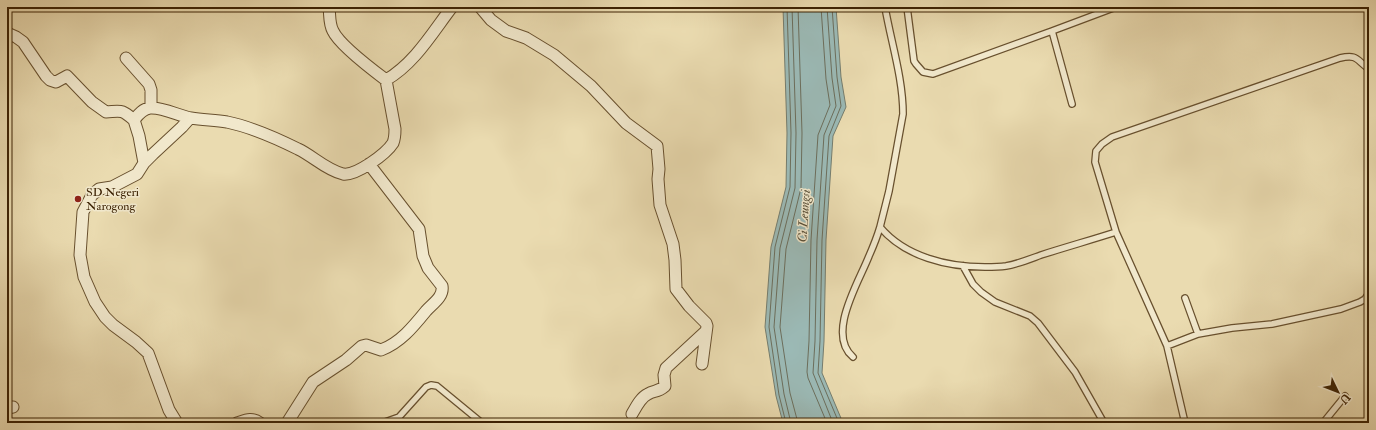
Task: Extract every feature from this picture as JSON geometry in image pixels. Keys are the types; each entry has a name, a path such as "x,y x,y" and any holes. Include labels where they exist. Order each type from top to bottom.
{"street":[{"path":"134,120 138,114 145,109 152,108 176,113 190,118 228,122 261,133 300,150 327,167 342,174 354,172 369,164 388,149 396,136 386,80 338,38 331,27 329,7"},
{"path":"386,80 411,60 452,7"},
{"path":"480,7 491,20 506,31 526,38 554,55 590,86 626,123 657,146 660,205 673,244 676,289 689,306 706,323 702,364"},
{"path":"7,33 23,42 50,80 56,82 68,76 92,102 106,112 120,110 134,120 139,136 144,163"},
{"path":"126,58 149,84 151,90 152,108"},
{"path":"177,423 169,410 148,353 113,325 105,317 95,302 84,277 80,255 83,212 92,195 99,189 112,186 137,174 144,163 190,118"},
{"path":"287,423 313,382 346,360 362,346 366,345 381,350 393,344 409,331 441,295 443,290 442,286 428,268 423,256 419,229 369,164"},
{"path":"632,414 646,395 659,391 665,386 664,375 666,368 706,331"},
{"path":"237,423 250,419 260,423"}],"lane":[{"path":"853,357 845,349 843,341 843,327 858,278 869,257 880,227 889,191 903,114 900,80 885,7"},
{"path":"907,7 914,61 921,69 930,74 1116,7"},
{"path":"1052,31 1072,104"},
{"path":"1185,423 1167,346 1116,232 1095,162 1096,151 1102,144 1112,137 1340,58 1349,56 1358,59 1369,69"},
{"path":"880,227 887,235 897,242 927,258 963,266 1006,266 1116,232"},
{"path":"963,266 973,284 981,292 995,302 1030,316 1038,323 1074,372 1104,423"},
{"path":"1167,346 1198,334 1232,328 1272,324 1341,309 1365,299 1369,292"},
{"path":"1185,298 1198,334"},
{"path":"382,423 399,417 426,387 431,385 437,386 482,423"},
{"path":"1323,423 1345,396"}],"water":[{"name":"Ci Leungsi","path":"783,7 836,7 841,77 846,107 833,136 826,240 822,373 843,423 783,423 776,396 765,327 771,247 786,187 787,133"}],"place":[{"name":"SD Negeri Narogong","path":"78,199"}]}
